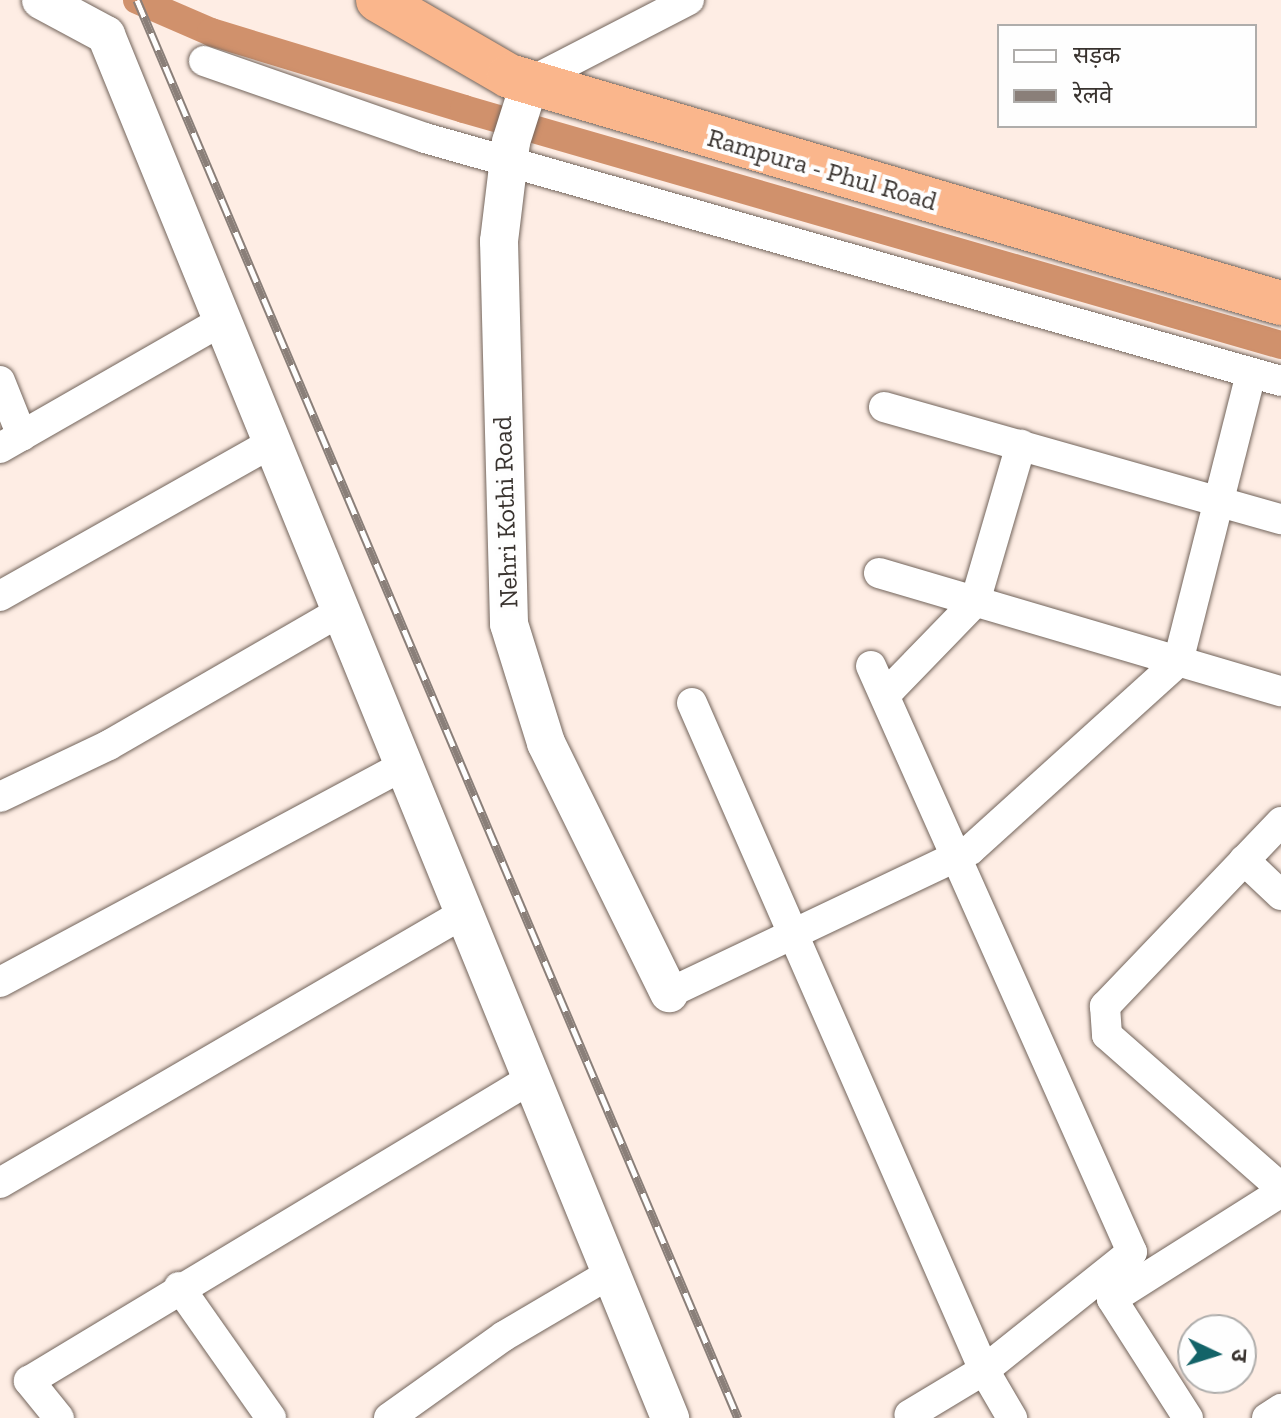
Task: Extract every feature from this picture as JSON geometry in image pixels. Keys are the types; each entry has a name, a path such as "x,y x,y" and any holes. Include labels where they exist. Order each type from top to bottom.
{"highway":[{"name":"Rampura - Phul Road","path":"378,0 526,94 1281,303"}],"street":[{"path":"41,0 106,35 670,1418"},
{"path":"526,94 689,0"},
{"path":"204,61 425,138 510,150 1281,381"},
{"name":"Nehri Kothi Road","path":"526,94 510,150 499,241 502,570 509,624 546,743 669,993"},
{"path":"0,381 11,442 222,321"},
{"path":"669,993 956,856 1178,662 1216,500 1251,373"},
{"path":"884,407 1281,519"},
{"path":"0,596 272,443"},
{"path":"885,695 975,602 1021,445"},
{"path":"879,573 1281,691"},
{"path":"0,797 109,745 341,611"},
{"path":"871,666 1132,1252 984,1370 909,1415"},
{"path":"692,703 984,1370 1012,1418"},
{"path":"0,982 404,765"},
{"path":"1188,1418 1112,1299 1281,1190 1107,1035 1105,1006 1281,822"},
{"path":"1244,860 1281,895"},
{"path":"0,1183 464,913"},
{"path":"59,1418 29,1381 179,1287 532,1078"},
{"path":"389,1418 504,1336 611,1273"},
{"path":"179,1287 271,1418"},
{"path":"1267,1418 1281,1409"}],"waterway":[{"path":"137,0 211,32 464,109 1281,345"}],"railway":[{"path":"137,0 738,1418"}]}
